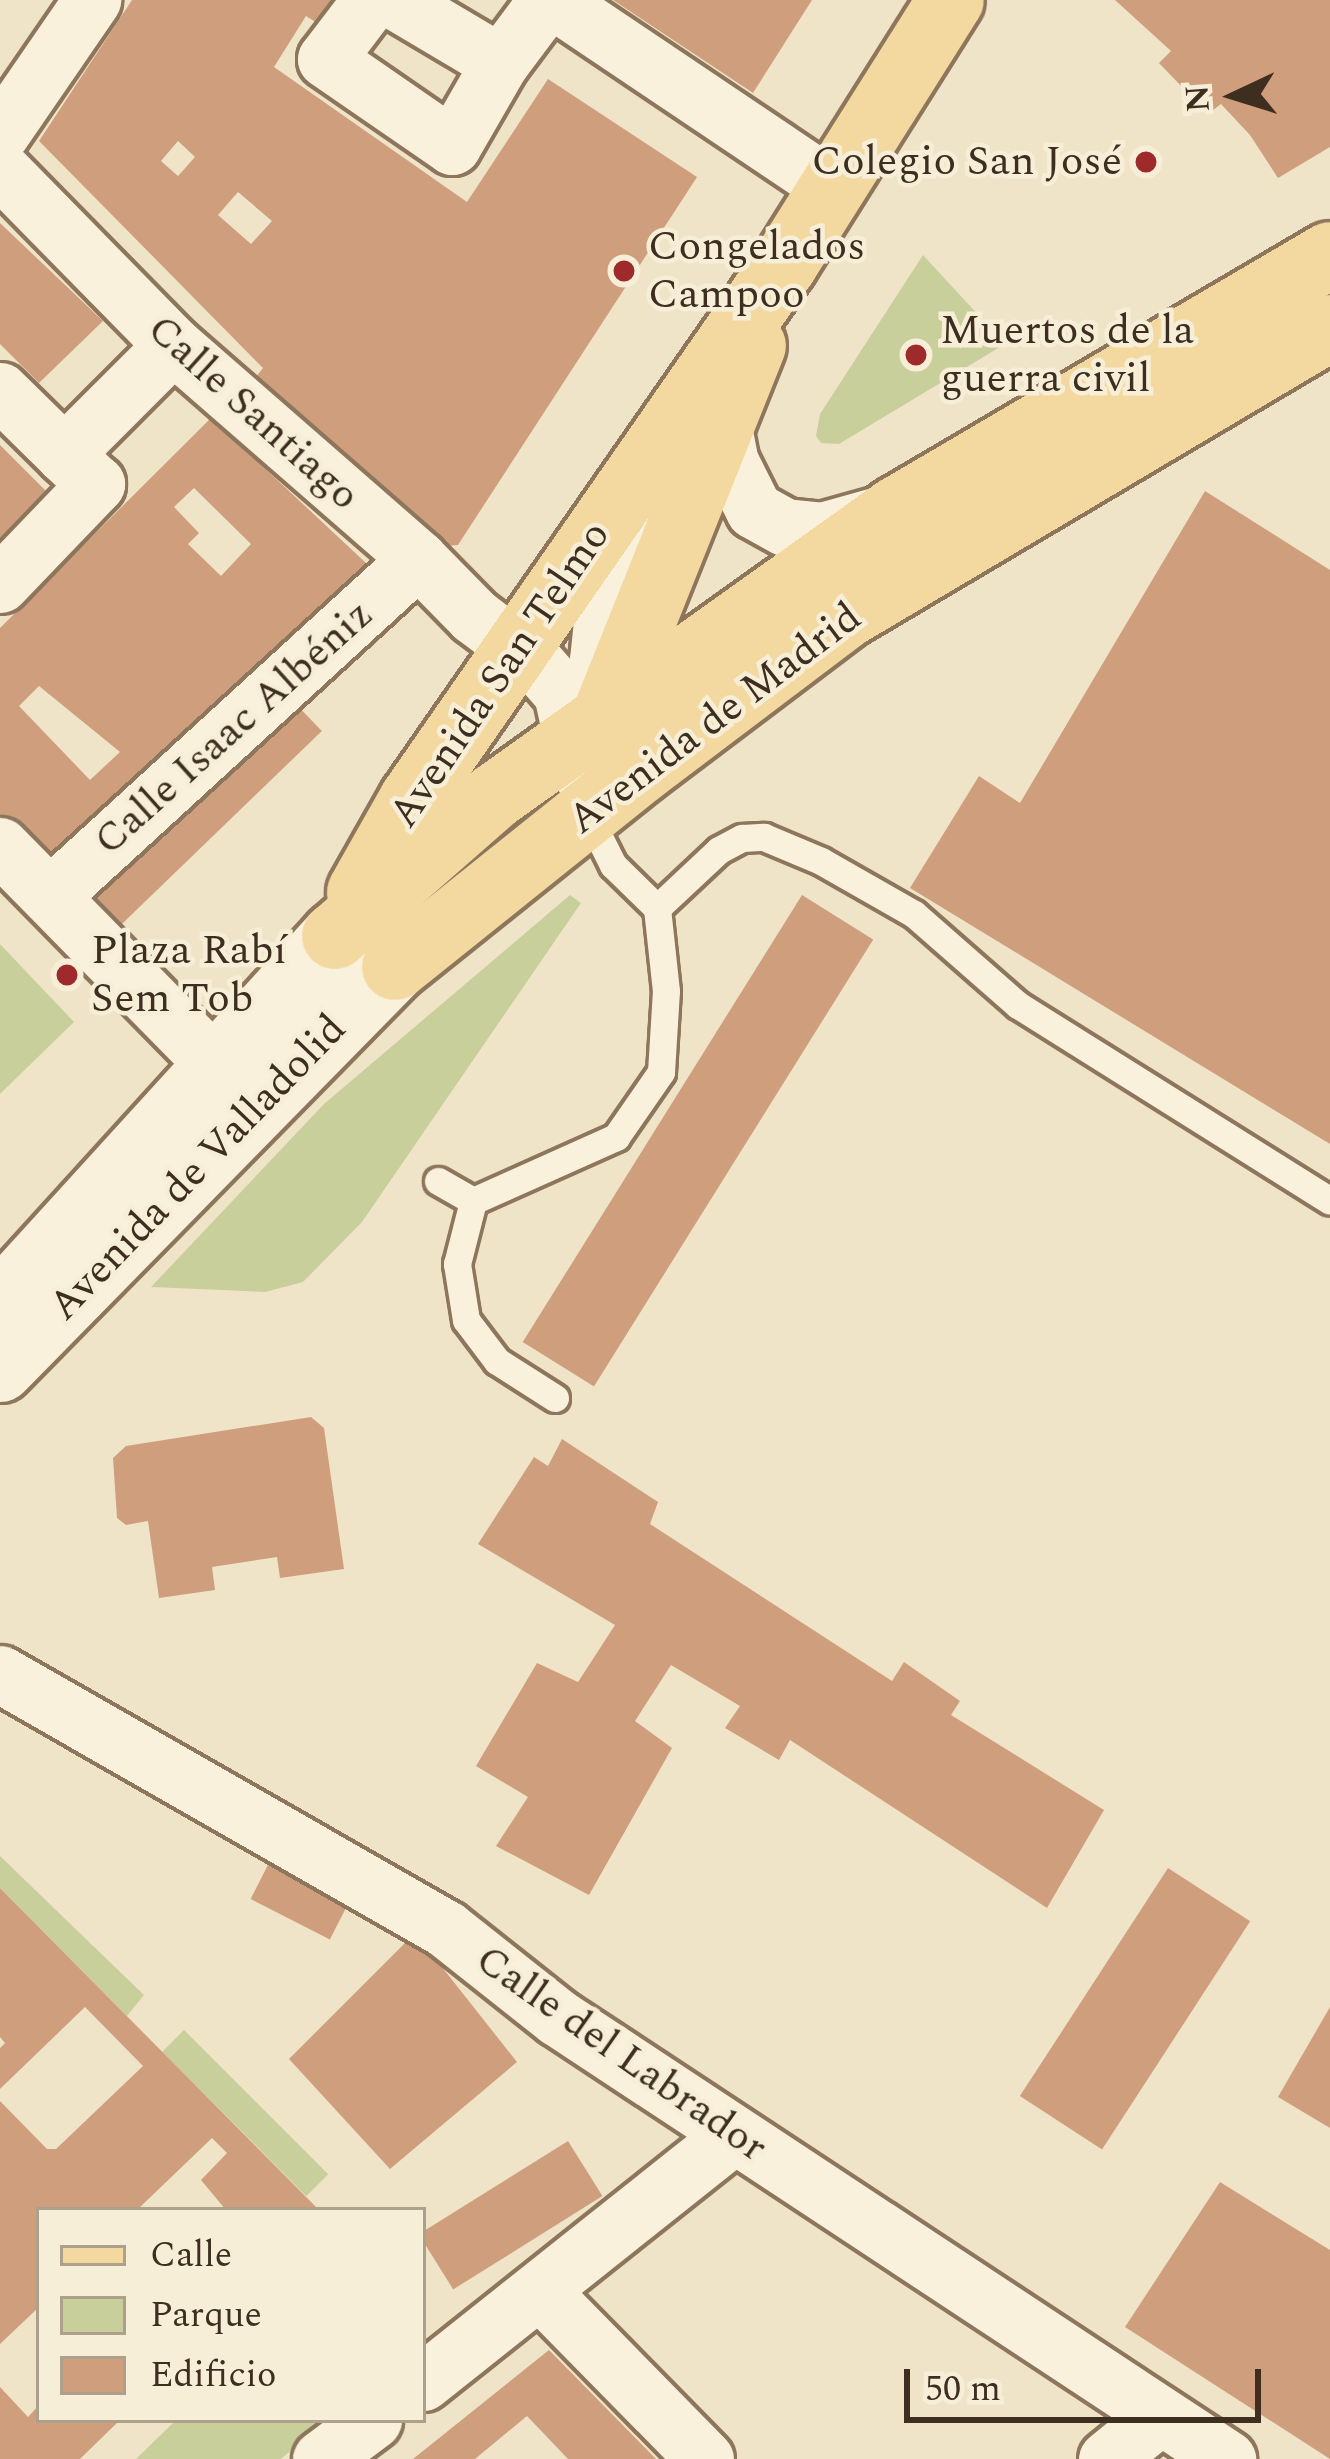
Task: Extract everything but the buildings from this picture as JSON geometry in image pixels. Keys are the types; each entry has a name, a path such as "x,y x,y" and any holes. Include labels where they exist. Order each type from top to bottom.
{"main road":[{"name":"Avenida San Telmo","path":"335,936 412,800 516,646 698,423 784,265 952,0"},
{"name":"Avenida de Madrid","path":"395,968 610,753 872,527 1330,255"},
{"name":"Avenida de Madrid","path":"335,936 495,796 610,753 1330,328"},
{"name":"Avenida San Telmo","path":"610,753 698,423"},
{"name":"Avenida de Valladolid","path":"0,1304 335,936"},
{"name":"Avenida de Valladolid","path":"0,1369 395,968"}],"street":[{"path":"0,134 92,0"},
{"path":"371,0 326,59 452,146 500,63 550,0 831,187"},
{"path":"394,0 500,63"},
{"name":"Calle Santiago","path":"0,169 173,345 418,560 475,616 516,646 610,753"},
{"path":"64,454 173,345"},
{"path":"0,391 96,484 0,584"},
{"path":"698,423 730,462 754,510 784,527 822,531 872,527"},
{"name":"Calle Isaac Albéniz","path":"50,896 418,560"},
{"path":"0,846 215,1065"},
{"name":"Calle del Labrador","path":"0,1674 446,1930 557,2017 1227,2459"},
{"path":"426,2380 734,2135"},
{"path":"542,2292 705,2459"},
{"path":"1107,2459 1160,2416"},
{"path":"322,2459 369,2423"}],"lane":[{"path":"473,1202 616,1137 661,1072 667,1030 657,908 613,865 610,753"},
{"path":"657,908 719,850 742,838 764,836 821,861 914,914 1036,1017 1330,1201"},
{"path":"437,1181 473,1202"},
{"path":"473,1202 457,1264 466,1320 497,1361 555,1398"}],"green space":[{"path":"923,255 1005,344 839,444 821,443 816,436 820,414"},
{"path":"570,895 581,903 362,1222 303,1282 265,1292 151,1287 324,1104"},
{"path":"0,944 74,1022 0,1094"},
{"path":"0,1856 144,1995 127,2016 0,1888"},
{"path":"184,2030 328,2174 306,2196 162,2052"},
{"path":"173,2423 323,2423 281,2459 136,2459"}],"place":[{"name":"Colegio San José","path":"1146,162"},
{"name":"Congelados Campoo","path":"624,271"},
{"name":"Muertos de la guerra civil","path":"916,355"},
{"name":"Plaza Rabí Sem Tob","path":"67,975"}]}
